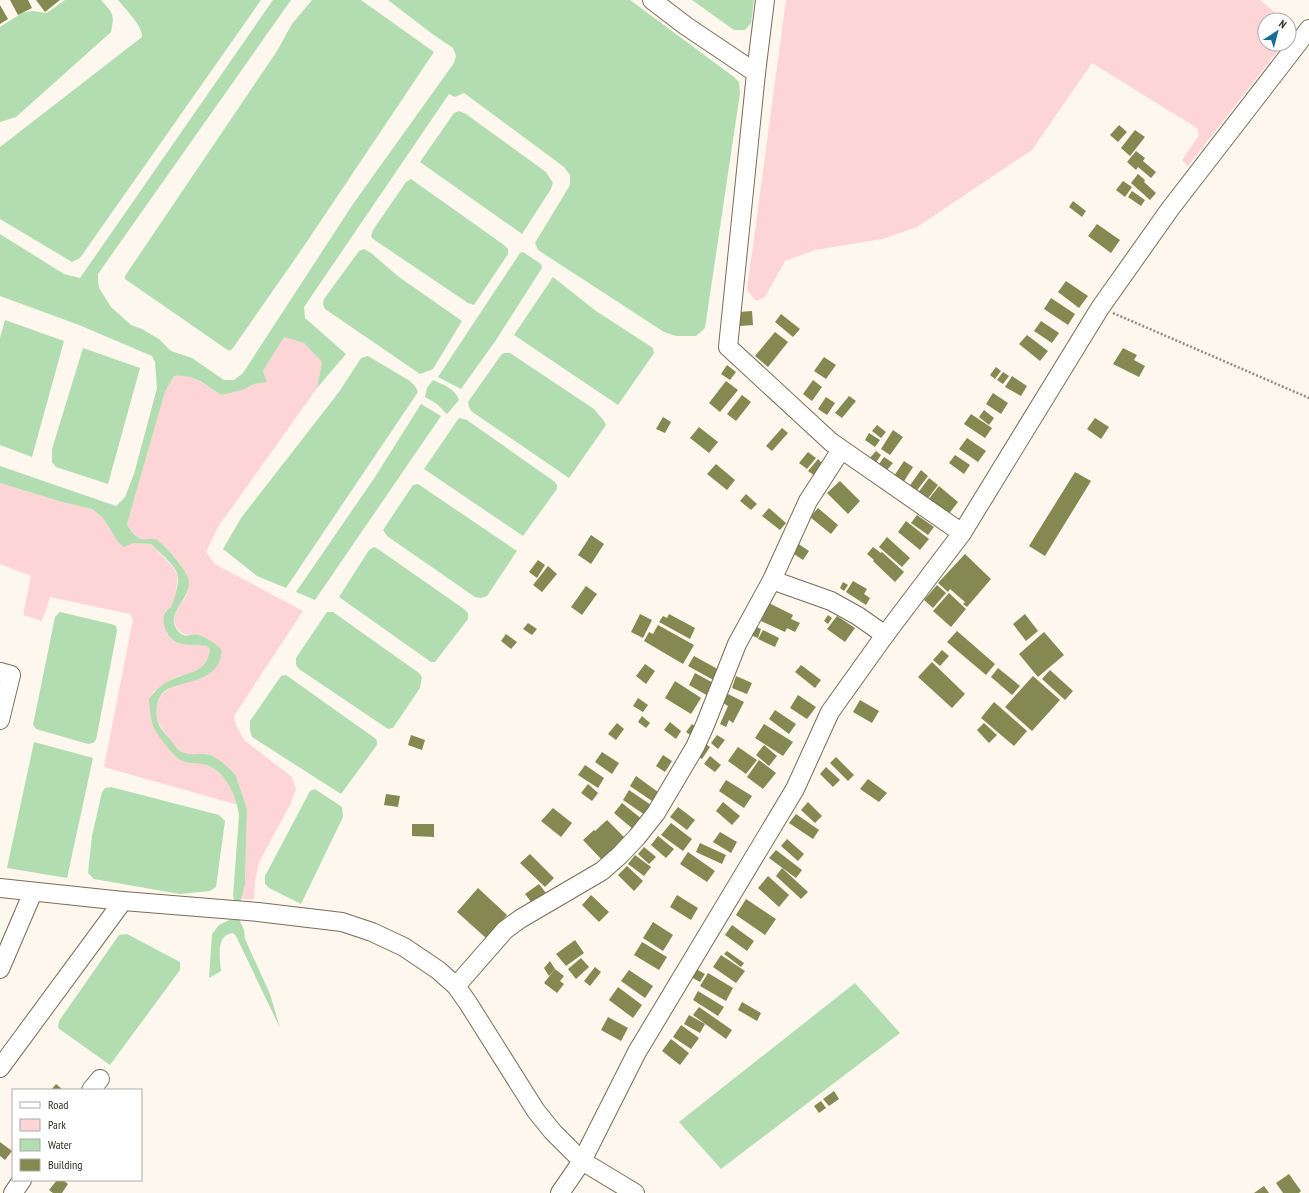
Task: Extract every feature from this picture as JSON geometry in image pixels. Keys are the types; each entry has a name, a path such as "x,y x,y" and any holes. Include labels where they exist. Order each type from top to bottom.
{"street":[{"path":"652,0 686,26 756,73"},
{"path":"765,0 756,73 728,347 841,450 962,533"},
{"path":"560,1193 582,1161 637,1052 795,789 830,712 885,635 962,533 1100,308 1170,209 1309,29"},
{"path":"456,986 505,930 520,919 602,871 637,838 656,813 695,747 737,644 772,580 808,501 841,450"},
{"path":"772,580 831,601 858,616 885,635"},
{"path":"0,672 11,676 0,720"},
{"path":"0,888 258,912 342,922 372,932 404,947 438,970 456,986 536,1111 553,1132 582,1161 634,1193"},
{"path":"0,969 32,892"},
{"path":"0,1068 123,900"},
{"path":"13,1193 21,1181"}],"path":[{"path":"1100,308 1309,398"}],"green space":[{"path":"786,0 1260,0 1274,12 1257,12 1257,52 1277,52 1188,166 1182,160 1199,135 1197,128 1092,63 1032,150 917,227 882,239 815,250 785,261 765,297 756,301 747,290"},
{"path":"284,336 304,343 322,362 317,388 218,527 206,552 215,564 303,611 234,716 236,725 244,740 292,777 296,789 291,803 259,862 255,881 254,899 241,899 245,885 247,809 236,776 213,756 207,754 188,754 180,751 164,732 156,716 157,705 163,693 222,655 198,635 184,634 179,631 174,622 174,616 187,595 188,590 188,582 183,569 168,549 160,542 155,539 139,538 132,533 127,524 165,392 174,376 194,378 221,395 243,390 254,384 267,382 263,371"},
{"path":"0,483 62,502 92,509 103,518 118,542 151,544 174,568 178,576 174,603 165,611 167,634 206,646 210,649 206,663 202,667 193,672 171,679 153,692 154,728 170,750 181,761 204,764 213,768 227,780 238,805 104,767 133,619 130,614 50,597 42,621 23,615 31,576 0,564"}],"water":[{"path":"65,0 101,0 113,17 111,32 16,117 0,122 0,27 22,13 32,11 47,13"},
{"path":"118,0 261,0 80,258 72,262 0,219 0,147 142,37 142,33 137,23"},
{"path":"273,0 291,0 98,274 99,288 111,307 131,325 142,329 159,339 171,351 192,358 224,380 234,380 243,373 353,204 454,63 456,56 453,48 388,0 630,0 734,77 739,82 740,93 705,328 696,336 676,336 664,332 538,250 535,243 570,185 570,175 564,167 464,93 455,97 449,94 304,307 305,318 346,354 317,388 322,362 304,343 284,337 263,371 267,382 254,384 243,390 221,395 194,378 174,376 165,392 127,524 132,533 139,538 155,539 161,543 174,557 188,578 189,586 187,593 176,612 174,619 175,626 180,633 186,636 198,635 204,637 219,647 221,649 221,653 217,666 211,672 203,677 172,687 161,695 156,711 157,719 162,731 180,751 188,754 207,754 213,756 236,776 247,809 245,885 241,899 239,919 244,930 245,939 270,994 280,1028 236,936 233,933 223,938 221,942 221,971 209,978 212,934 219,925 232,919 235,902 233,896 239,816 233,792 224,777 211,767 203,764 187,763 179,759 161,740 152,723 149,699 151,696 160,687 173,679 202,667 208,657 210,649 206,646 179,643 171,638 166,631 164,626 165,612 171,607 174,601 178,583 178,577 175,569 151,544 133,543 124,547 118,542 103,518 92,509 62,502 0,483 0,466 116,506 125,497 134,474 157,388 155,362 152,356 79,325 0,296 0,234 64,274 80,278"},
{"path":"312,0 361,0 434,52 304,246 233,348 229,351 125,279 125,276 277,51 292,24"},
{"path":"692,0 754,0 751,23 745,30 734,30"},
{"path":"459,111 466,114 546,172 553,183 551,189 522,234 420,162 454,113"},
{"path":"411,179 508,249 508,254 474,305 468,303 373,239 371,236 373,230 406,182"},
{"path":"364,249 371,253 399,277 462,321 433,369 420,374 325,309 323,304 324,299 359,251"},
{"path":"523,252 541,264 542,268 496,340 461,389 438,377 520,253"},
{"path":"553,277 596,311 653,348 654,353 618,405 514,335"},
{"path":"5,320 64,341 32,457 0,445 0,338"},
{"path":"83,348 140,368 108,484 56,467 52,462 52,449"},
{"path":"504,353 510,353 594,409 604,421 606,425 569,478 471,411 468,402 501,355"},
{"path":"368,356 410,381 418,392 286,588 257,576 223,549 241,518 339,392 361,358"},
{"path":"433,380 452,390 459,400 447,414 437,404 425,397 427,388"},
{"path":"421,404 441,416 315,600 296,592 375,477"},
{"path":"459,418 467,420 555,482 557,485 557,489 523,536 424,469"},
{"path":"418,484 517,551 487,596 481,598 475,597 387,536 383,530 413,485"},
{"path":"374,547 468,613 468,619 435,662 431,662 339,597 369,550"},
{"path":"60,612 116,626 117,631 96,740 93,743 88,744 36,729 33,725 55,617"},
{"path":"327,612 333,612 419,673 422,677 420,688 393,728 388,729 299,669 296,665 296,658"},
{"path":"286,675 377,741 377,745 341,794 252,737 250,721 281,676"},
{"path":"34,742 93,758 67,878 7,868"},
{"path":"111,787 219,815 225,821 216,887 210,891 180,894 94,879 88,873 92,836 102,792 105,788"},
{"path":"315,789 342,807 343,817 301,904 269,888 265,884 265,876 310,791"},
{"path":"127,934 180,962 180,970 110,1065 58,1028 59,1021 119,935"},
{"path":"855,983 900,1033 721,1169 679,1122"}],"building":[{"path":"10,0 28,0 32,8 18,15"},
{"path":"36,0 60,0 45,12"},
{"path":"0,5 8,19 0,24"},
{"path":"1119,125 1127,132 1118,142 1110,135"},
{"path":"1135,130 1145,137 1130,156 1121,148"},
{"path":"1136,151 1145,158 1143,161 1156,172 1151,178 1138,167 1136,170 1127,162"},
{"path":"1138,174 1156,193 1150,200 1131,183"},
{"path":"1123,181 1132,187 1125,197 1116,190"},
{"path":"1132,191 1145,200 1141,206 1128,197"},
{"path":"1073,201 1086,211 1082,217 1069,207"},
{"path":"1097,224 1120,240 1111,253 1088,236"},
{"path":"1066,281 1088,296 1079,308 1058,292"},
{"path":"1051,298 1075,314 1068,325 1044,309"},
{"path":"752,311 753,325 740,326 739,312"},
{"path":"781,314 800,329 793,337 775,322"},
{"path":"1041,321 1059,333 1052,343 1034,331"},
{"path":"775,332 788,342 768,367 755,356"},
{"path":"1027,335 1048,351 1040,361 1019,344"},
{"path":"1123,348 1137,355 1134,360 1145,366 1139,377 1113,364"},
{"path":"824,357 836,365 826,379 814,371"},
{"path":"727,365 736,372 730,380 721,374"},
{"path":"996,367 1001,371 995,379 990,375"},
{"path":"1003,372 1009,376 1003,384 997,380"},
{"path":"1012,376 1027,386 1021,396 1005,387"},
{"path":"813,380 822,387 812,401 803,394"},
{"path":"726,381 738,390 720,412 709,403"},
{"path":"993,393 1008,403 1001,414 986,404"},
{"path":"742,395 751,402 736,421 727,414"},
{"path":"849,396 856,401 842,418 835,413"},
{"path":"826,397 835,403 827,415 818,409"},
{"path":"984,410 994,418 989,425 979,417"},
{"path":"971,414 992,428 985,438 964,424"},
{"path":"663,417 671,422 665,433 656,429"},
{"path":"1095,418 1109,427 1101,439 1087,429"},
{"path":"877,425 886,432 881,438 872,431"},
{"path":"699,427 718,442 709,453 690,438"},
{"path":"782,428 788,433 772,451 766,446"},
{"path":"893,430 903,437 890,455 881,449"},
{"path":"869,433 880,440 875,447 865,440"},
{"path":"967,438 986,451 978,462 959,449"},
{"path":"876,451 881,455 875,464 869,459"},
{"path":"808,452 816,458 807,469 799,463"},
{"path":"955,455 970,465 964,474 949,463"},
{"path":"884,457 893,463 887,470 879,464"},
{"path":"818,459 824,465 815,476 808,471"},
{"path":"904,461 913,467 901,486 892,479"},
{"path":"716,464 735,480 727,490 707,474"},
{"path":"921,470 928,476 915,493 908,488"},
{"path":"1075,472 1091,481 1045,556 1029,546"},
{"path":"929,478 938,485 926,501 917,494"},
{"path":"840,481 860,501 848,514 827,493"},
{"path":"939,486 958,502 948,515 928,500"},
{"path":"746,494 757,504 751,510 740,501"},
{"path":"769,508 786,523 780,530 762,516"},
{"path":"818,508 838,525 831,534 810,517"},
{"path":"917,515 934,527 928,535 911,523"},
{"path":"906,521 929,539 920,550 898,532"},
{"path":"591,535 604,544 591,564 578,555"},
{"path":"887,537 910,558 902,567 879,547"},
{"path":"797,543 809,551 803,560 791,552"},
{"path":"873,547 881,553 882,552 904,572 895,582 867,554"},
{"path":"965,554 991,579 967,607 963,604 965,602 950,589 948,592 938,583"},
{"path":"538,560 545,565 537,578 529,572"},
{"path":"548,566 557,574 542,592 533,585"},
{"path":"853,581 867,589 864,594 870,598 866,605 846,592"},
{"path":"843,582 848,585 844,591 840,588"},
{"path":"937,585 946,593 933,608 924,600"},
{"path":"586,586 597,594 582,615 571,607"},
{"path":"949,593 966,609 951,627 933,611"},
{"path":"769,603 793,615 791,619 800,623 795,632 787,628 785,632 761,621"},
{"path":"640,614 652,620 643,638 631,632"},
{"path":"669,614 695,628 690,639 659,622 663,616 667,618"},
{"path":"1025,614 1038,631 1026,641 1013,624"},
{"path":"828,615 832,618 828,624 824,621"},
{"path":"837,616 855,628 845,642 827,629"},
{"path":"528,623 537,629 532,635 523,629"},
{"path":"658,625 694,645 683,664 644,641 649,632 653,634"},
{"path":"752,625 761,629 758,638 748,634"},
{"path":"763,630 779,638 775,647 758,639"},
{"path":"957,631 995,664 986,675 947,642"},
{"path":"1044,632 1064,655 1038,677 1019,654"},
{"path":"506,634 517,642 511,649 501,641"},
{"path":"942,650 949,656 940,666 933,660"},
{"path":"694,656 723,672 717,682 688,666"},
{"path":"932,662 965,694 952,708 918,677"},
{"path":"645,664 655,671 646,684 636,676"},
{"path":"801,665 821,680 815,688 795,672"},
{"path":"998,668 1020,686 1012,695 991,677"},
{"path":"1050,670 1073,691 1065,700 1042,679"},
{"path":"695,673 717,685 710,697 689,685"},
{"path":"736,676 752,683 747,694 732,688"},
{"path":"1033,676 1060,700 1032,731 1005,707"},
{"path":"675,681 701,698 691,714 665,698"},
{"path":"728,694 744,702 733,723 729,720 726,727 720,724 728,706 723,703"},
{"path":"798,695 816,707 807,719 790,708"},
{"path":"638,698 648,705 643,712 633,706"},
{"path":"860,700 879,711 872,723 853,712"},
{"path":"994,702 1027,731 1014,746 981,718"},
{"path":"775,710 796,724 789,734 769,719"},
{"path":"642,716 650,723 646,728 638,722"},
{"path":"670,722 681,731 676,739 664,730"},
{"path":"617,723 624,729 616,740 608,734"},
{"path":"984,723 997,735 989,743 977,730"},
{"path":"692,724 701,731 695,738 686,732"},
{"path":"764,724 793,742 783,756 755,738"},
{"path":"411,735 425,740 422,750 408,745"},
{"path":"717,735 725,740 718,749 711,743"},
{"path":"703,742 710,747 702,759 695,754"},
{"path":"764,745 777,756 769,766 756,755"},
{"path":"738,747 757,760 746,774 728,761"},
{"path":"602,752 619,763 612,774 595,762"},
{"path":"663,755 672,761 665,772 656,766"},
{"path":"710,756 721,765 715,772 704,764"},
{"path":"836,757 854,775 848,781 830,763"},
{"path":"759,760 776,773 763,789 747,777"},
{"path":"585,765 604,778 598,788 578,775"},
{"path":"826,767 840,780 833,787 820,774"},
{"path":"636,776 658,792 652,801 630,786"},
{"path":"868,779 887,793 879,802 860,789"},
{"path":"726,780 752,796 744,808 719,791"},
{"path":"588,784 598,793 592,801 581,793"},
{"path":"629,790 651,805 645,815 623,800"},
{"path":"386,794 400,796 398,807 384,805"},
{"path":"723,802 740,816 732,825 716,811"},
{"path":"808,802 822,816 815,823 801,810"},
{"path":"622,803 643,820 634,830 614,813"},
{"path":"678,807 695,820 687,830 670,817"},
{"path":"553,808 572,823 561,837 541,821"},
{"path":"796,814 819,830 813,839 789,823"},
{"path":"607,820 627,840 604,862 583,840"},
{"path":"671,823 692,839 683,851 661,835"},
{"path":"412,824 434,824 434,837 412,836"},
{"path":"720,832 737,842 731,853 713,842"},
{"path":"658,836 674,849 666,858 651,845"},
{"path":"787,839 804,854 798,861 781,846"},
{"path":"700,843 726,855 722,864 696,852"},
{"path":"644,847 656,857 649,864 638,854"},
{"path":"776,850 802,870 796,878 769,858"},
{"path":"688,852 715,871 707,882 680,864"},
{"path":"530,854 554,878 545,887 520,863"},
{"path":"635,855 651,867 644,876 628,864"},
{"path":"627,866 643,881 634,891 618,875"},
{"path":"782,868 808,892 801,899 776,876"},
{"path":"768,876 789,895 779,907 758,888"},
{"path":"539,884 549,897 535,907 525,894"},
{"path":"478,888 507,915 486,938 457,912"},
{"path":"591,895 609,912 599,922 582,905"},
{"path":"677,895 698,908 691,920 670,907"},
{"path":"746,899 776,919 765,935 736,915"},
{"path":"653,922 673,935 663,951 643,938"},
{"path":"732,925 754,941 747,951 725,935"},
{"path":"575,940 584,953 566,966 556,954"},
{"path":"642,942 667,957 659,970 634,955"},
{"path":"727,951 744,963 741,967 724,954"},
{"path":"721,955 745,971 736,983 713,967"},
{"path":"581,958 589,967 576,979 568,969"},
{"path":"550,961 555,969 549,976 544,968"},
{"path":"595,967 601,972 590,986 584,981"},
{"path":"555,969 564,976 560,981 564,984 557,993 544,983"},
{"path":"696,969 705,974 700,982 691,977"},
{"path":"629,970 653,986 645,998 621,981"},
{"path":"708,973 733,988 726,1001 700,986"},
{"path":"618,987 642,1005 633,1018 609,1000"},
{"path":"698,991 724,1007 718,1016 693,1000"},
{"path":"742,1002 761,1013 757,1021 738,1010"},
{"path":"699,1007 732,1030 726,1039 693,1015"},
{"path":"689,1015 705,1024 700,1033 684,1024"},
{"path":"608,1017 628,1028 621,1041 601,1030"},
{"path":"681,1025 699,1038 691,1049 673,1037"},
{"path":"671,1039 689,1053 680,1065 662,1051"},
{"path":"56,1084 62,1089 52,1089"},
{"path":"834,1091 839,1099 829,1106 823,1099"},
{"path":"821,1101 826,1108 819,1113 814,1106"},
{"path":"0,1142 12,1151 5,1160 0,1156"},
{"path":"1289,1174 1301,1191 1299,1193 1283,1193 1276,1183"},
{"path":"56,1181 64,1181 68,1184 62,1193 53,1193 49,1190"},
{"path":"1264,1186 1269,1193 1254,1193"}]}
